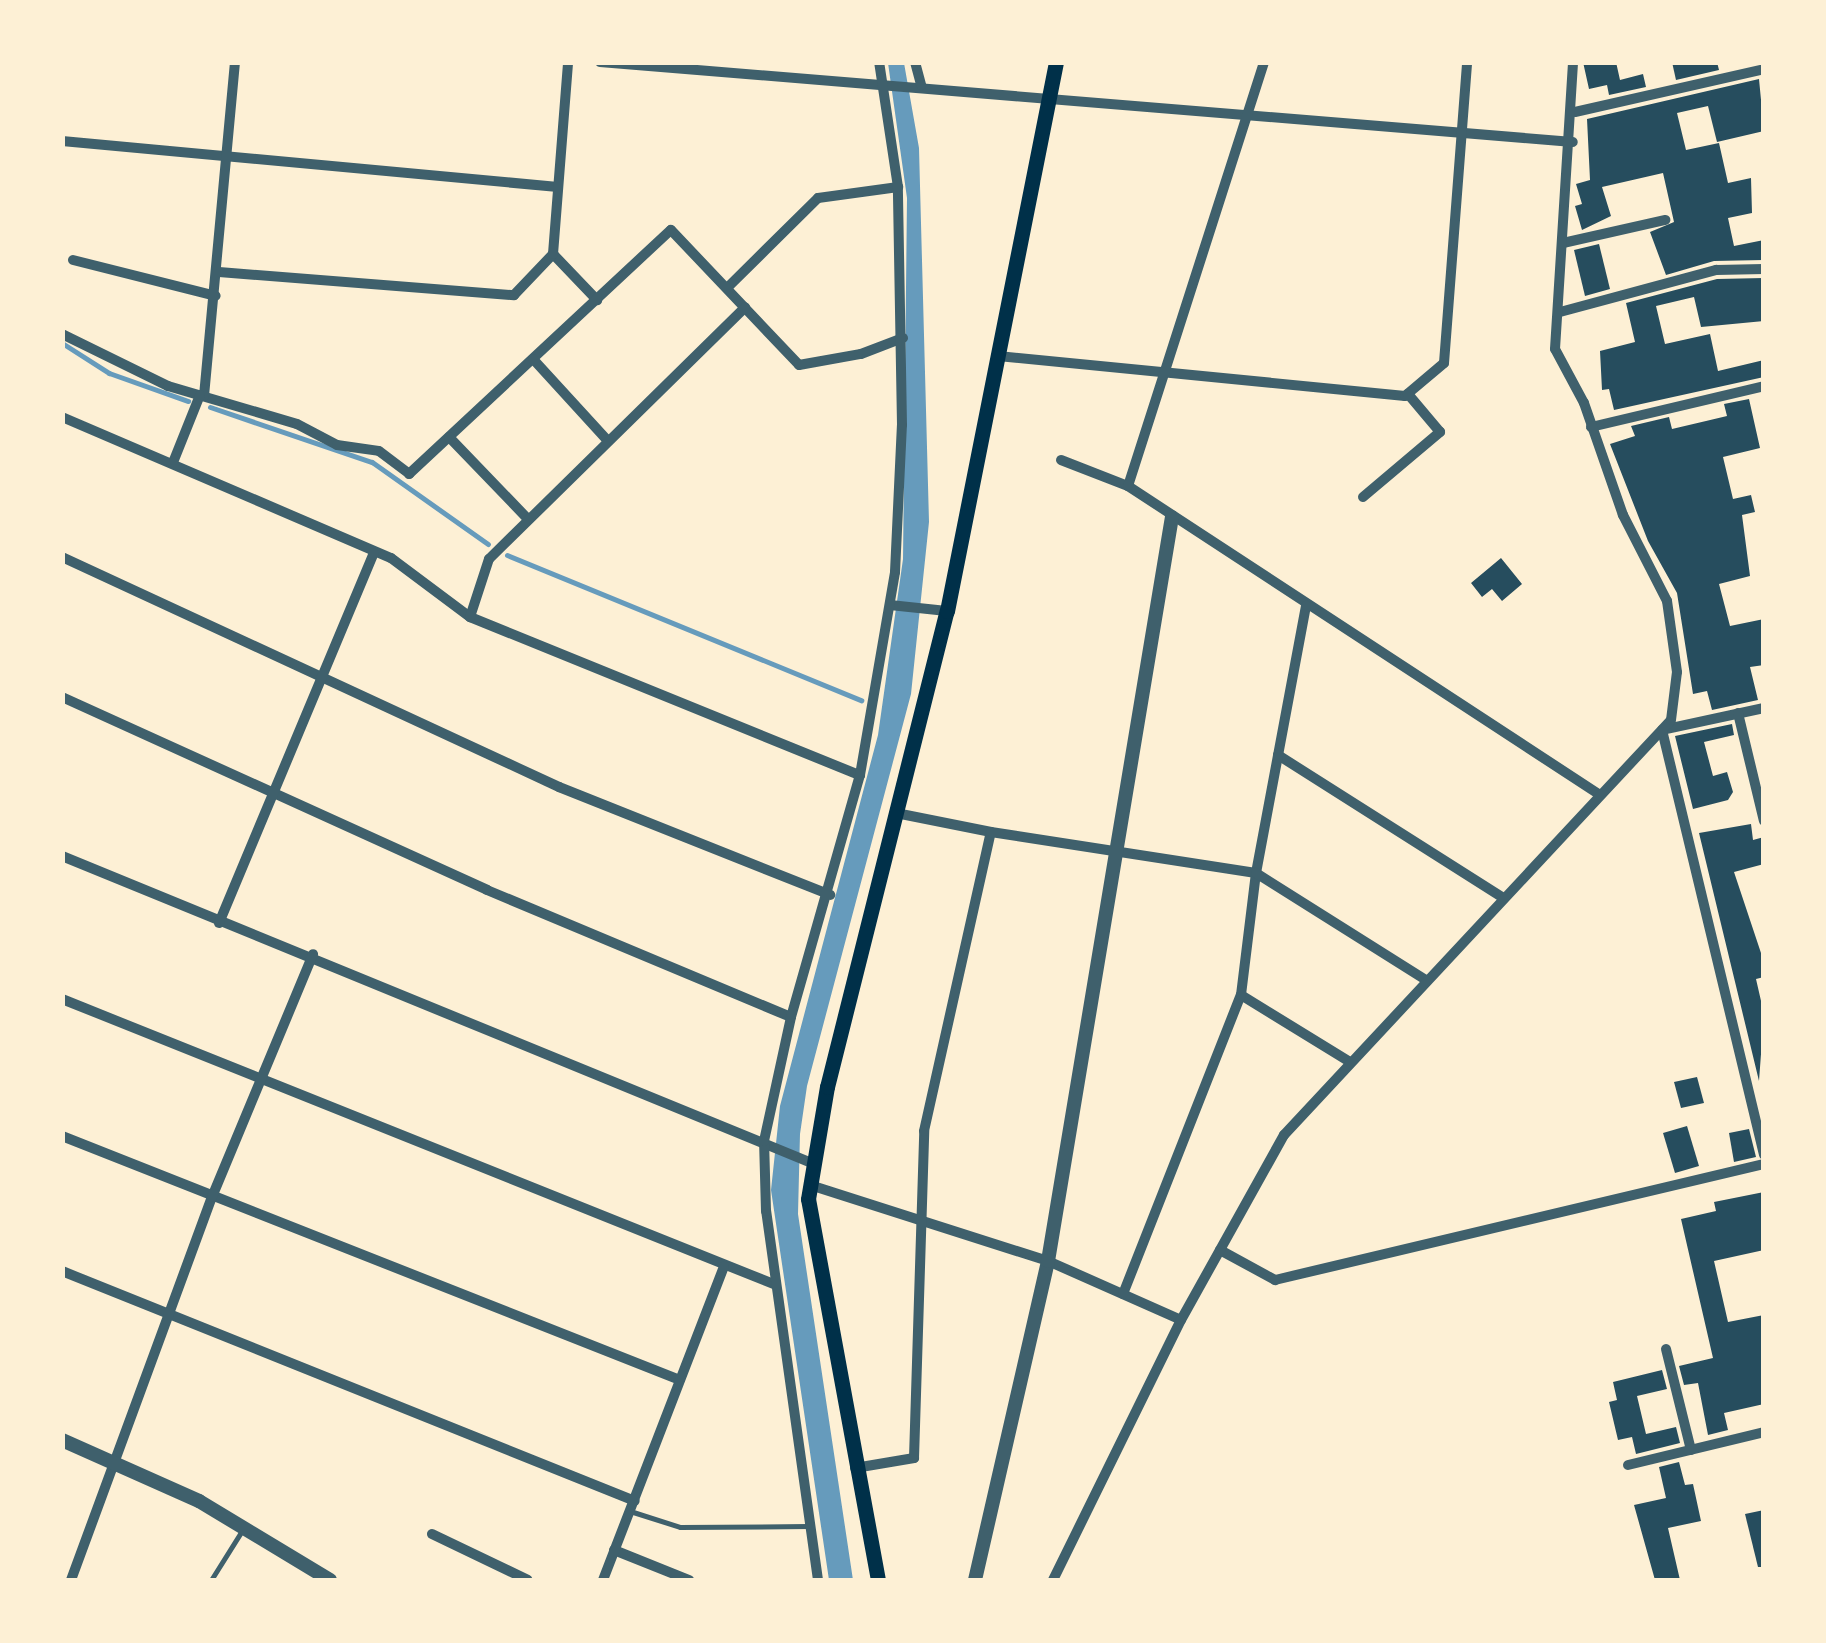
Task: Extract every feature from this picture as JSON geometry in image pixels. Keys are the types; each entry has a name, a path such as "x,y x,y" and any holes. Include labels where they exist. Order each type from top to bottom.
{"main road":[{"path":"878,1580 856,1468 808,1162 947,612 1056,62"}],"street":[{"path":"174,460 202,395 219,272 235,62"},
{"path":"219,272 514,295 553,254 568,62"},
{"path":"600,62 921,85 1572,142"},
{"path":"818,1580 776,1285 768,1145 791,1017 830,895 860,774 890,605 902,338 898,187 879,62"},
{"path":"915,62 921,85"},
{"path":"1128,486 1264,62"},
{"path":"998,356 1166,376 1408,394 1444,364 1466,62"},
{"path":"1053,1580 1181,1320 1272,1152 1350,1062 1662,730 1674,704 1672,616 1610,486 1591,426 1556,349 1575,112 1574,62"},
{"path":"1575,112 1764,69"},
{"path":"62,142 227,161 558,187"},
{"path":"726,288 818,198 898,187"},
{"path":"1563,242 1665,220"},
{"path":"62,334 129,371 297,424 337,445 379,451 409,474 672,230 799,365 861,354 902,338"},
{"path":"553,254 596,300"},
{"path":"73,260 216,296"},
{"path":"1560,312 1716,270 1764,270"},
{"path":"470,616 489,559 745,307"},
{"path":"533,360 607,440"},
{"path":"1591,426 1764,386"},
{"path":"1363,497 1440,432 1408,394"},
{"path":"62,417 174,460 391,558 470,616 860,774"},
{"path":"450,438 527,518"},
{"path":"1062,460 1128,486 1306,606 1600,794"},
{"path":"974,1580 1048,1262 1172,518"},
{"path":"219,923 374,553"},
{"path":"62,556 558,787 830,895"},
{"path":"890,605 947,612"},
{"path":"1123,1294 1241,994 1256,873 1306,606"},
{"path":"62,697 277,791 488,890 791,1017"},
{"path":"1662,730 1764,708"},
{"path":"1738,713 1764,821"},
{"path":"1662,730 1764,1155"},
{"path":"1278,754 1503,898"},
{"path":"896,813 991,832 1256,873 1426,980"},
{"path":"856,1468 914,1458 928,1108 991,832"},
{"path":"62,856 219,923 313,954 808,1162"},
{"path":"72,1580 118,1463 212,1197 264,1081 313,954"},
{"path":"1241,994 1350,1062"},
{"path":"62,999 776,1285"},
{"path":"62,1136 680,1380"},
{"path":"1220,1250 1274,1280 1764,1164"},
{"path":"810,1185 1048,1262 1181,1320"},
{"path":"603,1580 724,1267"},
{"path":"62,1271 632,1506"},
{"path":"1666,1349 1691,1450"},
{"path":"1628,1466 1764,1432"},
{"path":"62,1440 118,1463 245,1527 330,1580"},
{"path":"432,1534 528,1580"},
{"path":"614,1550 689,1580"}],"lane":[{"path":"632,1506 700,1529 811,1526"},
{"path":"211,1580 245,1527"}],"water":[{"path":"888,63 904,63 919,148 929,522 911,694 807,1086 800,1134 798,1214 853,1580 829,1580 771,1190 780,1106 878,735 903,559 907,198"}],"building":[{"path":"1583,62 1616,62 1620,80 1643,74 1646,87 1609,95 1607,85 1589,89"},
{"path":"1672,62 1717,62 1719,70 1676,80"},
{"path":"1759,79 1764,131 1717,142 1708,106 1677,113 1686,150 1719,143 1728,183 1751,178 1752,213 1728,218 1734,246 1764,240 1764,260 1714,261 1666,275 1650,232 1674,222 1663,173 1602,187 1611,216 1582,230 1575,206 1582,204 1576,184 1590,180 1587,119"},
{"path":"1599,244 1610,289 1585,296 1574,250"},
{"path":"1764,278 1764,321 1701,327 1694,297 1656,306 1665,344 1710,334 1718,371 1764,360 1764,377 1614,410 1609,389 1602,390 1600,351 1635,342 1626,303 1717,279"},
{"path":"1749,399 1760,448 1723,457 1733,499 1751,495 1755,512 1742,515 1750,576 1719,584 1730,626 1764,619 1764,665 1750,667 1758,700 1712,710 1707,691 1693,694 1677,593 1648,541 1610,444 1635,436 1631,426 1669,417 1672,429 1727,416 1724,404"},
{"path":"1501,558 1522,584 1502,601 1492,589 1482,597 1471,583"},
{"path":"1732,724 1734,735 1704,742 1713,776 1727,772 1733,792 1728,800 1693,809 1675,736"},
{"path":"1751,824 1753,840 1764,837 1764,864 1734,872 1764,962 1764,977 1756,979 1764,1014 1759,1081 1699,833"},
{"path":"1697,1077 1704,1103 1681,1108 1674,1082"},
{"path":"1687,1126 1699,1166 1675,1173 1663,1133"},
{"path":"1749,1129 1756,1157 1734,1162 1729,1133"},
{"path":"1764,1192 1764,1250 1714,1261 1728,1322 1764,1315 1764,1404 1724,1413 1728,1430 1708,1435 1698,1383 1684,1385 1679,1366 1713,1358 1681,1219 1716,1211 1714,1202"},
{"path":"1662,1370 1667,1389 1637,1396 1646,1434 1676,1427 1680,1443 1636,1454 1632,1437 1618,1440 1609,1402 1617,1400 1613,1382"},
{"path":"1679,1462 1685,1485 1693,1484 1701,1521 1668,1528 1680,1580 1655,1580 1634,1505 1666,1498 1659,1467"},
{"path":"1764,1510 1764,1567 1758,1567 1745,1514"}],"waterway":[{"path":"62,343 109,373 188,401"},
{"path":"210,407 372,462 488,544"},
{"path":"507,555 861,700"}]}
